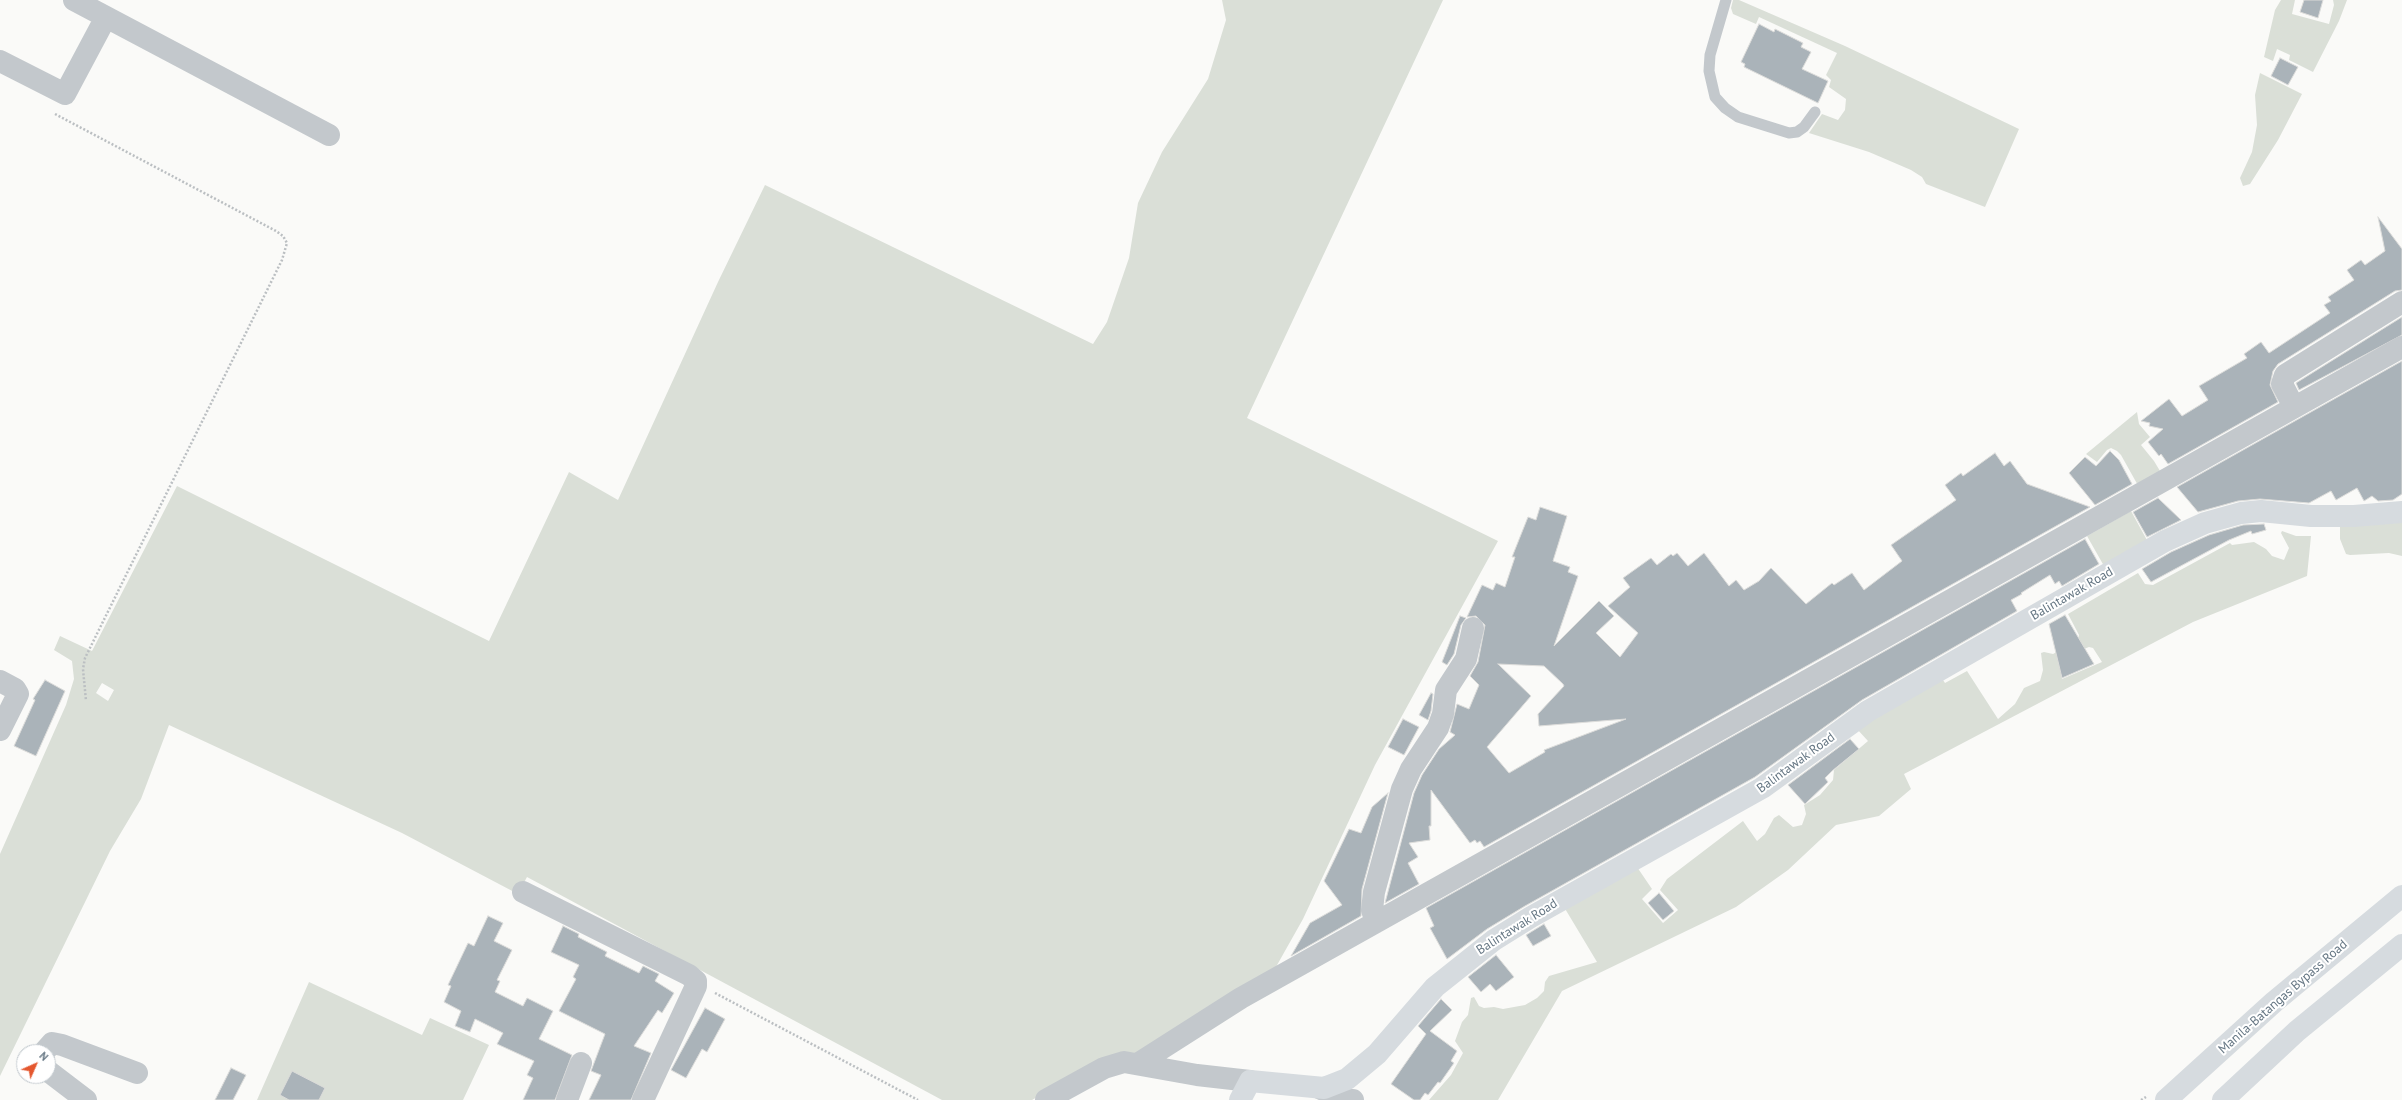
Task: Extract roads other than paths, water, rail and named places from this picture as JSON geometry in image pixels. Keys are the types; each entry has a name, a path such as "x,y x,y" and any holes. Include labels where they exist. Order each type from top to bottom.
{"main road":[{"name":"Balintawak Road","path":"1250,1081 1319,1088 1335,1085 1361,1069 1378,1054 1435,987 1494,940 1531,917 1762,788 1875,707 2165,541 2205,524 2241,513 2260,511 2311,516 2354,516 2402,512"},
{"name":"Manila-Batangas Bypass Road","path":"2166,1100 2274,1002 2402,896"},
{"path":"2223,1100 2297,1031 2402,945"},
{"path":"1240,1100 1250,1081"}],"street":[{"path":"74,0 329,135"},
{"path":"0,61 65,94 106,17"},
{"path":"2294,407 2282,384 2285,375 2402,302"},
{"path":"1139,1063 1241,998 2402,347"},
{"path":"1376,922 1372,910 1374,892 1402,789 1411,769 1438,728 1443,714 1446,690 1466,659 1473,628"},
{"path":"0,681 15,689 18,694 0,730"},
{"path":"523,892 689,975 696,983 643,1100"},
{"path":"56,1044 62,1045 137,1073"},
{"path":"1046,1100 1112,1064 1124,1062 1139,1063 1197,1075 1250,1081"},
{"path":"567,1100 581,1063"},
{"path":"56,1077 86,1100"},
{"path":"1319,1088 1346,1100 1353,1100"}],"lane":[{"path":"1726,0 1710,55 1709,72 1715,97 1725,108 1738,117 1789,133 1797,132 1804,127 1815,112"}]}
